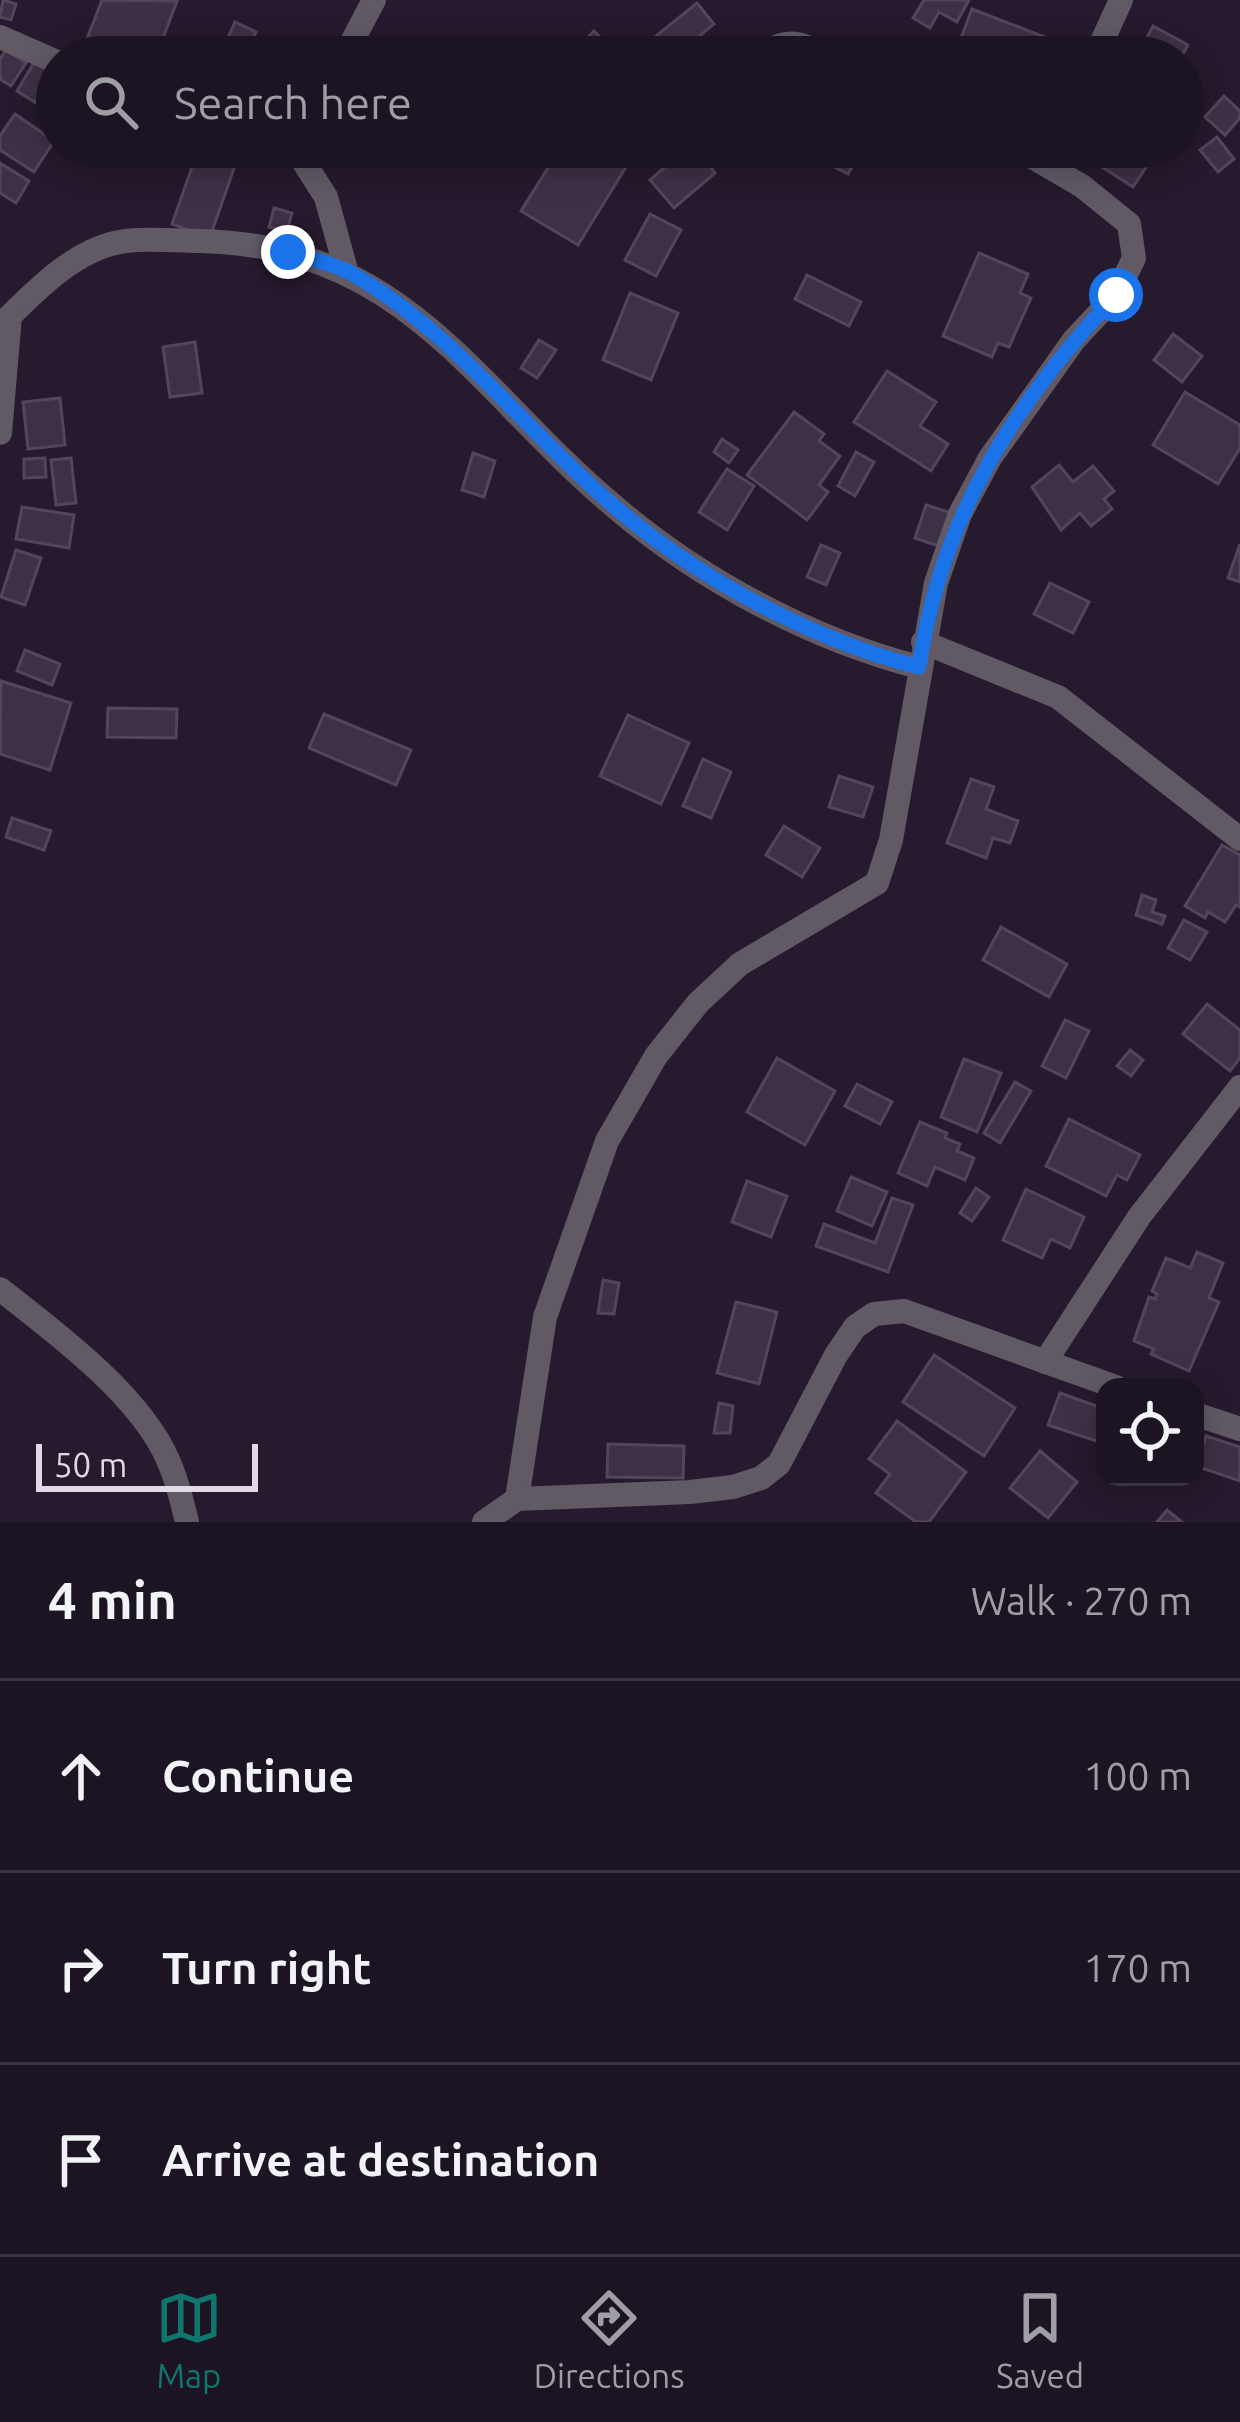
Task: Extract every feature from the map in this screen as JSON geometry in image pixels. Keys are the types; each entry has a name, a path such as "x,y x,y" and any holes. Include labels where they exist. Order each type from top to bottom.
{"street":[{"path":"355,36 374,0"},
{"path":"1105,36 1121,0"},
{"path":"0,37 36,53"},
{"path":"308,168 326,197 346,270"},
{"path":"517,1499 545,1317 607,1141 656,1056 698,1003 740,964 877,884 891,840 921,655 960,514 1074,340 1116,295 1134,258 1129,224 1062,168"},
{"path":"0,433 5,321 62,270 101,246 128,241 237,242 346,270 447,342 614,506 672,551 822,636 921,655 1058,697 1240,839"},
{"path":"1045,1362 1139,1217 1240,1087"},
{"path":"0,1289 118,1389 140,1414 168,1459 187,1522"},
{"path":"484,1522 517,1499 689,1492 761,1478 778,1464 855,1327 874,1314 904,1311 1096,1380"},
{"path":"1204,1417 1240,1429"}],"building":[{"path":"3,0 16,4 11,20 0,17"},
{"path":"102,0 177,1 164,36 88,36"},
{"path":"924,0 969,0 957,22 939,12 930,28 913,18"},
{"path":"697,3 714,24 699,36 656,36"},
{"path":"972,9 1042,36 962,36"},
{"path":"235,22 256,32 254,36 229,36"},
{"path":"1153,26 1171,36 1148,36"},
{"path":"6,50 26,63 11,86 0,79 0,59"},
{"path":"35,61 36,103 17,91"},
{"path":"1224,96 1240,111 1240,118 1225,135 1205,117"},
{"path":"15,114 36,129 34,172 0,150 0,136"},
{"path":"1217,137 1234,159 1218,172 1204,155 1204,147"},
{"path":"0,163 29,181 16,203 0,193"},
{"path":"192,168 234,168 210,237 172,224"},
{"path":"548,168 625,168 578,245 521,211"},
{"path":"664,168 711,168 715,173 674,208 650,180"},
{"path":"1104,168 1146,168 1133,187"},
{"path":"274,208 292,213 287,231 269,227"},
{"path":"650,214 681,230 656,276 625,260"},
{"path":"979,253 1028,274 1020,293 1031,298 1009,347 998,343 992,357 943,336"},
{"path":"807,275 861,302 849,326 795,299"},
{"path":"630,293 678,313 651,380 603,360"},
{"path":"1173,334 1202,356 1182,382 1154,360"},
{"path":"539,340 556,350 537,378 521,368"},
{"path":"195,342 202,393 170,397 163,347"},
{"path":"887,371 936,402 920,426 948,444 931,471 854,422"},
{"path":"1185,392 1240,425 1240,448 1218,484 1153,445"},
{"path":"60,398 65,445 28,449 23,402"},
{"path":"794,412 824,434 819,441 840,456 819,485 828,492 807,520 747,475"},
{"path":"722,439 738,450 729,463 714,452"},
{"path":"856,452 874,462 855,496 838,486"},
{"path":"473,453 495,461 484,497 462,490"},
{"path":"45,458 46,477 24,478 24,459"},
{"path":"71,458 76,503 56,505 51,460"},
{"path":"1059,465 1073,482 1093,466 1114,491 1104,499 1112,509 1091,526 1080,513 1061,530 1032,487"},
{"path":"727,469 754,486 727,530 699,512"},
{"path":"926,505 958,515 947,549 915,538"},
{"path":"22,507 74,515 69,548 16,539"},
{"path":"1240,544 1240,582 1228,578"},
{"path":"821,545 840,553 826,585 807,577"},
{"path":"16,550 41,558 25,605 1,597"},
{"path":"1050,583 1089,602 1073,633 1034,614"},
{"path":"25,650 60,664 52,685 17,671"},
{"path":"1,681 71,703 50,770 0,754"},
{"path":"108,708 177,709 176,738 107,737"},
{"path":"324,714 411,750 396,785 309,748"},
{"path":"628,715 689,743 661,804 600,776"},
{"path":"703,759 731,772 711,818 683,806"},
{"path":"839,776 873,787 863,817 829,807"},
{"path":"971,779 994,787 986,809 1018,821 1010,843 993,838 986,858 947,843"},
{"path":"12,818 51,831 44,850 6,837"},
{"path":"784,826 820,848 802,877 766,855"},
{"path":"1222,845 1240,855 1240,907 1236,905 1225,922 1208,912 1205,918 1185,906"},
{"path":"1142,895 1156,900 1152,912 1165,916 1162,924 1136,915"},
{"path":"1184,920 1207,932 1190,960 1168,948"},
{"path":"1001,927 1067,964 1049,997 983,960"},
{"path":"1207,1004 1240,1030 1240,1058 1230,1071 1183,1034"},
{"path":"1065,1020 1089,1031 1066,1078 1042,1066"},
{"path":"1130,1050 1143,1060 1131,1076 1117,1066"},
{"path":"777,1058 835,1091 805,1145 747,1112"},
{"path":"964,1059 1001,1073 977,1132 941,1117"},
{"path":"1015,1082 1031,1091 1000,1143 984,1133"},
{"path":"857,1084 892,1102 880,1124 845,1106"},
{"path":"1069,1119 1140,1155 1127,1180 1117,1175 1106,1196 1046,1166"},
{"path":"920,1122 947,1133 945,1138 960,1144 957,1151 974,1158 965,1180 935,1167 927,1186 898,1173"},
{"path":"851,1177 887,1192 872,1226 837,1211"},
{"path":"747,1181 787,1196 771,1237 732,1222"},
{"path":"976,1188 989,1197 972,1221 960,1213"},
{"path":"1026,1189 1084,1217 1070,1248 1051,1239 1042,1258 1003,1240"},
{"path":"892,1198 913,1205 888,1272 816,1246 824,1224 875,1243"},
{"path":"1197,1252 1223,1263 1209,1298 1219,1302 1189,1371 1134,1341 1149,1297 1155,1299 1157,1294 1152,1291 1166,1258 1190,1268"},
{"path":"603,1280 619,1283 614,1314 598,1313"},
{"path":"736,1302 777,1312 759,1384 717,1373"},
{"path":"934,1355 1015,1408 984,1456 903,1402"},
{"path":"1060,1393 1096,1406 1096,1441 1048,1425"},
{"path":"719,1403 733,1406 730,1433 714,1433"},
{"path":"897,1421 966,1472 929,1522 916,1522 876,1493 890,1474 869,1459"},
{"path":"1206,1436 1240,1447 1240,1481 1204,1469"},
{"path":"608,1444 684,1446 683,1478 607,1477"},
{"path":"1040,1451 1077,1482 1048,1518 1010,1488"},
{"path":"1167,1510 1182,1522 1157,1522"}],"route":[{"path":"288,252 346,270 447,342 614,506 672,551 822,636 919,667 936,583 960,514 991,458 1074,340 1116,295"}]}
